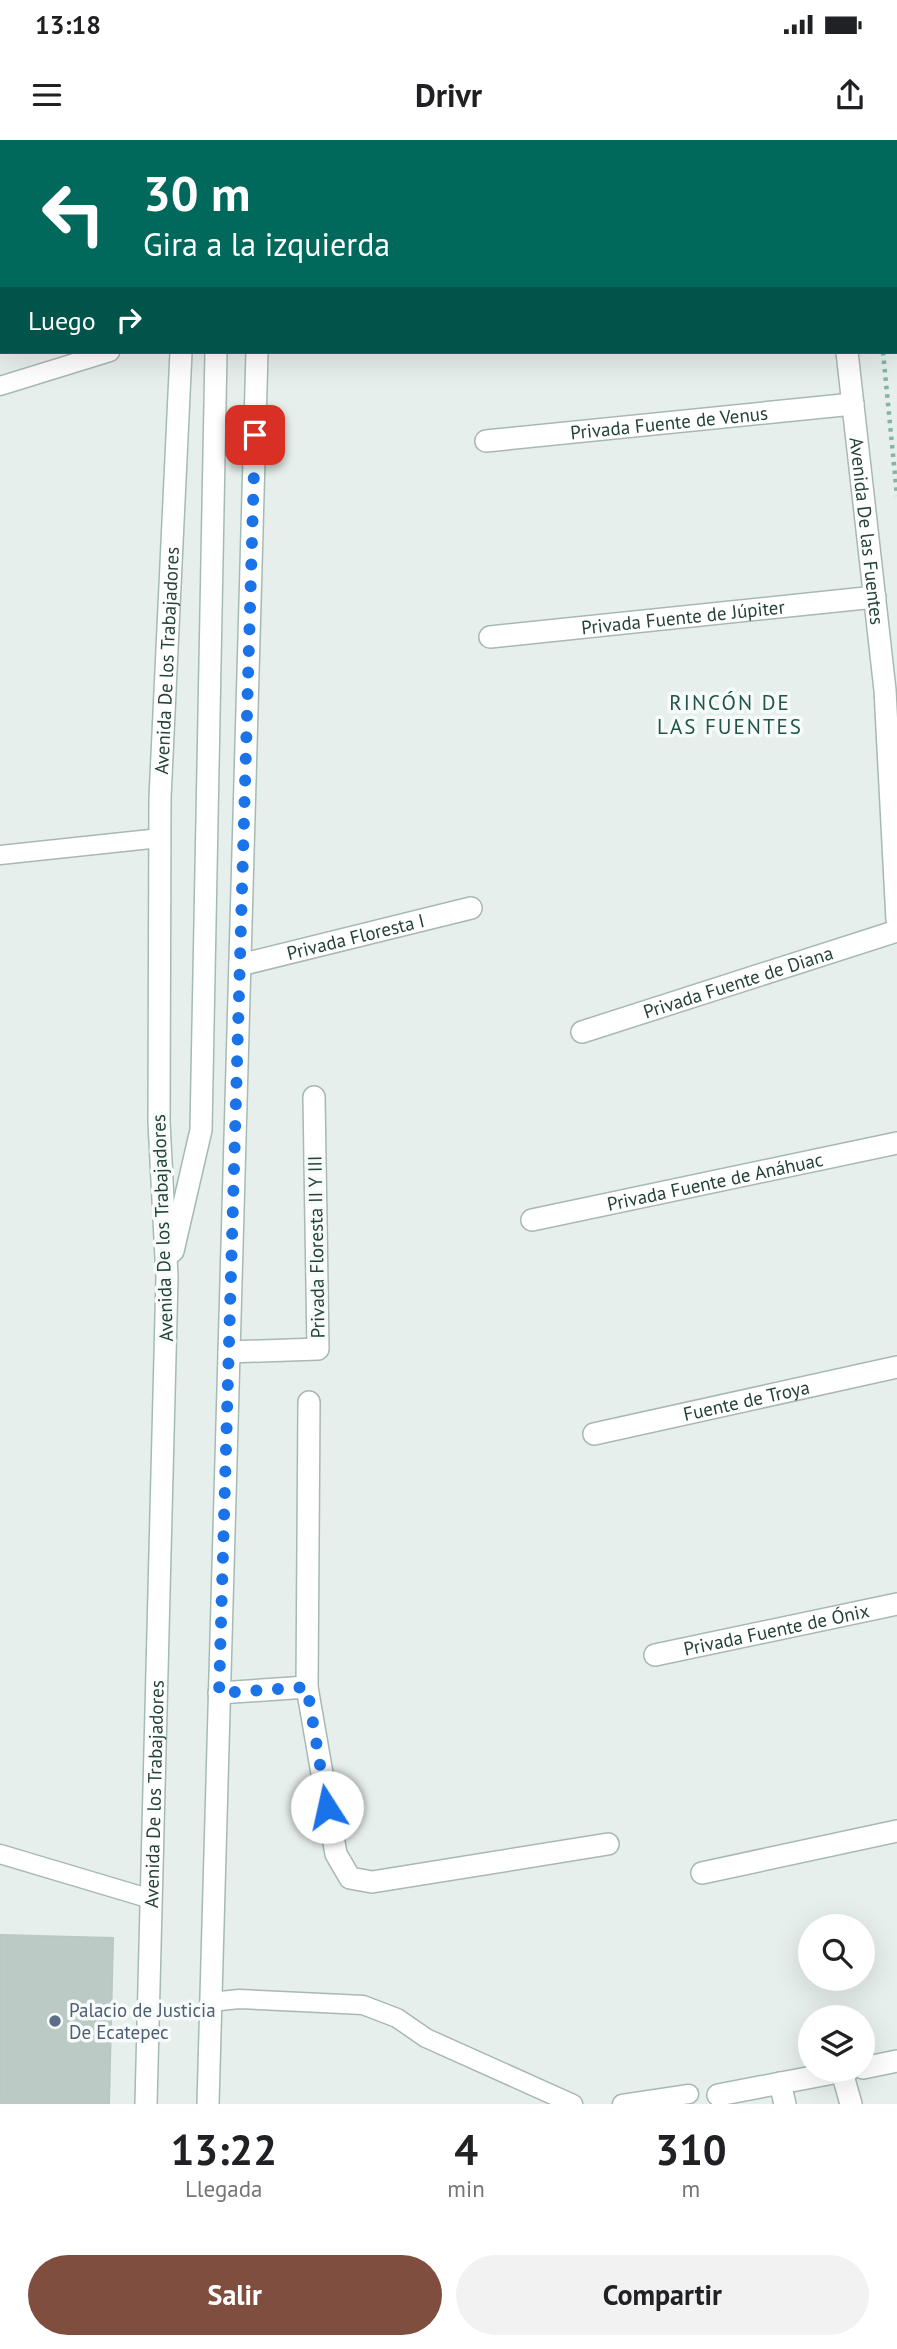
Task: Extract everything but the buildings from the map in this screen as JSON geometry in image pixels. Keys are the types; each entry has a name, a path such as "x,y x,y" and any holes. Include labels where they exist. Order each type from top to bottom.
{"main road":[{"name":"Avenida De los Trabajadores","path":"146,2104 167,1277 159,1122 160,838 181,354"},
{"path":"167,1277 201,1130 216,354"},
{"path":"208,2104 257,354"},
{"name":"Avenida De las Fuentes","path":"847,354 892,728 897,920"},
{"name":"Privada Fuente de Venus","path":"486,441 853,404"},
{"name":"Privada Fuente de Júpiter","path":"490,637 875,597"},
{"name":"Privada Floresta I","path":"240,965 471,908"},
{"name":"Privada Fuente de Diana","path":"582,1032 897,931"},
{"name":"Privada Floresta II Y III","path":"229,1352 318,1349 314,1097"},
{"name":"Privada Fuente de Anáhuac","path":"532,1220 897,1143"},
{"name":"Fuente de Troya","path":"594,1434 897,1367"},
{"path":"309,1402 307,1687 336,1854 350,1878 372,1882 608,1844"},
{"name":"Privada Fuente de Ónix","path":"654,1655 897,1604"},
{"path":"219,1693 307,1687"},
{"path":"702,1873 897,1831"},
{"path":"875,2065 897,2061"},
{"path":"718,2095 782,2094 816,2082"},
{"path":"851,2082 851,2104"}],"lane":[{"path":"0,386 104,354"},
{"path":"0,855 160,838"},
{"path":"0,1854 151,1899"},
{"path":"211,2001 239,1999 363,2005 397,2018 426,2038 573,2104"},
{"path":"622,2104 689,2094"}],"path":[{"path":"883,354 897,496"}],"place":[{"name":"Palacio de Justicia De Ecatepec","path":"55,2021"}],"district":[{"name":"RINCÓN DE LAS FUENTES","path":"730,715"}],"route":[{"path":"255,435 219,1693 307,1687 327,1807"}]}
